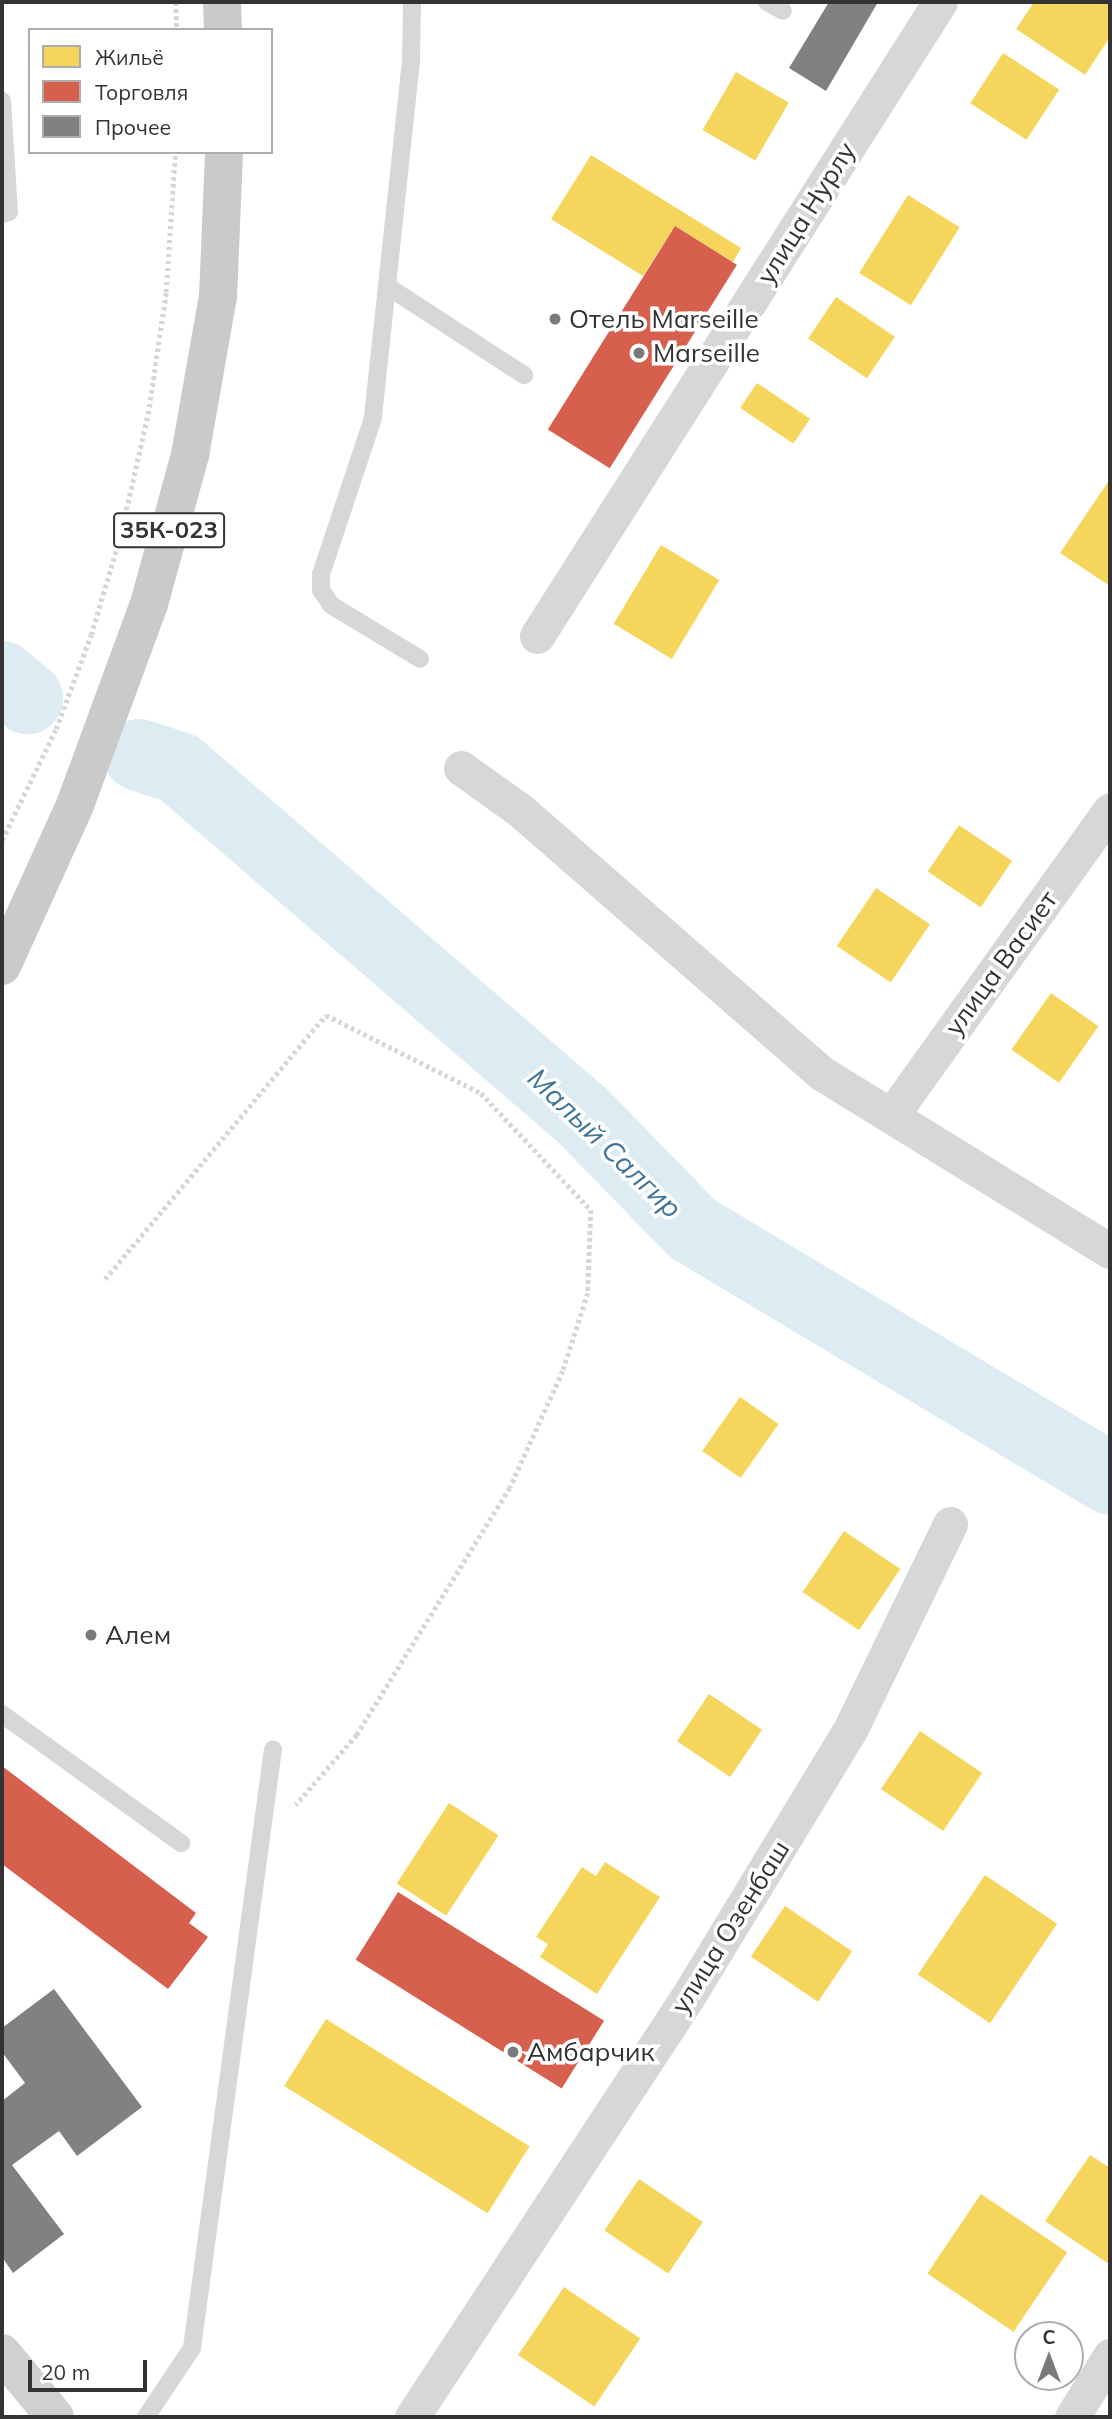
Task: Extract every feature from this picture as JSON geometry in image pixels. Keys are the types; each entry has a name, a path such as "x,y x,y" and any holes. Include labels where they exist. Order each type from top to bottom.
{"main road":[{"path":"222,2 223,28"},
{"name":"35К-023","path":"2,966 75,805 149,604 190,455 218,297 223,154"},
{"path":"2,2353 55,2417"}],"street":[{"name":"улица Нурлу","path":"537,636 940,2"},
{"path":"461,768 521,811 823,1073 1110,1251"},
{"name":"улица Васиет","path":"891,1116 1110,810"},
{"name":"улица Озенбаш","path":"412,2417 687,1998 850,1730 950,1524"},
{"path":"1072,2417 1110,2356"}],"lane":[{"path":"412,2 411,61 390,288 373,418 321,574 321,590 331,605 420,659"},
{"path":"2,101 9,212 2,214"},
{"path":"390,288 524,375"},
{"path":"2,1714 181,1843"},
{"path":"146,2417 192,2348 263,1843 273,1749"}],"path":[{"path":"176,2 177,28"},
{"path":"2,840 55,729 91,635 120,537 148,414 164,306 175,154"},
{"path":"105,1279 326,1015 481,1093 591,1210 588,1293 563,1371 510,1488 357,1735 263,1843"}],"building: Жильё":[{"path":"1034,2 1110,2 1110,37 1085,75 1016,29"},
{"path":"1003,53 1059,89 1027,140 970,103"},
{"path":"736,72 789,102 755,161 702,130"},
{"path":"591,155 741,248 733,262 675,226 643,276 551,219"},
{"path":"908,195 960,227 911,305 859,273"},
{"path":"836,297 895,337 867,378 808,338"},
{"path":"757,383 810,419 793,444 740,408"},
{"path":"1108,482 1110,483 1110,586 1060,553"},
{"path":"661,545 719,580 672,659 614,624"},
{"path":"959,825 1012,861 981,907 928,871"},
{"path":"876,888 930,924 891,982 837,946"},
{"path":"1051,993 1099,1026 1059,1083 1011,1050"},
{"path":"740,1397 779,1424 741,1478 702,1451"},
{"path":"844,1531 900,1569 859,1630 803,1592"},
{"path":"709,1694 762,1730 730,1777 677,1741"},
{"path":"920,1731 982,1773 943,1831 881,1789"},
{"path":"449,1803 498,1835 446,1916 397,1884"},
{"path":"605,1862 660,1897 597,1994 540,1957 548,1944 536,1937 582,1867 596,1876"},
{"path":"985,1875 1057,1924 990,2023 918,1974"},
{"path":"785,1906 852,1951 818,2002 751,1957"},
{"path":"326,2019 530,2146 488,2213 284,2086"},
{"path":"1090,2155 1110,2168 1109,2264 1045,2221"},
{"path":"639,2179 703,2222 668,2273 604,2230"},
{"path":"981,2194 1067,2252 1021,2321 1014,2321 1014,2332 927,2274"},
{"path":"564,2287 640,2338 594,2406 518,2355"}],"building: Торговля":[{"name":"Marseille","path":"675,226 737,265 610,468 548,430"},
{"path":"2,1766 196,1913 189,1923 208,1937 168,1989 2,1864"},
{"path":"398,1892 604,2021 562,2089 356,1960"}],"building: Прочее":[{"path":"829,2 878,2 826,91 789,68"},
{"path":"54,1989 142,2107 77,2156 59,2131 12,2165 64,2234 13,2273 2,2257 2,2101 25,2083 2,2052 2,2028"}],"waterway":[{"name":"Малый Салгир","path":"2,677 27,698"},
{"name":"Малый Салгир","path":"139,755 179,768 584,1117 693,1229 1110,1479"}],"place":[{"name":"Отель Marseille","path":"555,319"},
{"name":"Marseille","path":"639,353"},
{"name":"Алем","path":"91,1635"},
{"name":"Амбарчик","path":"513,2052"}]}
